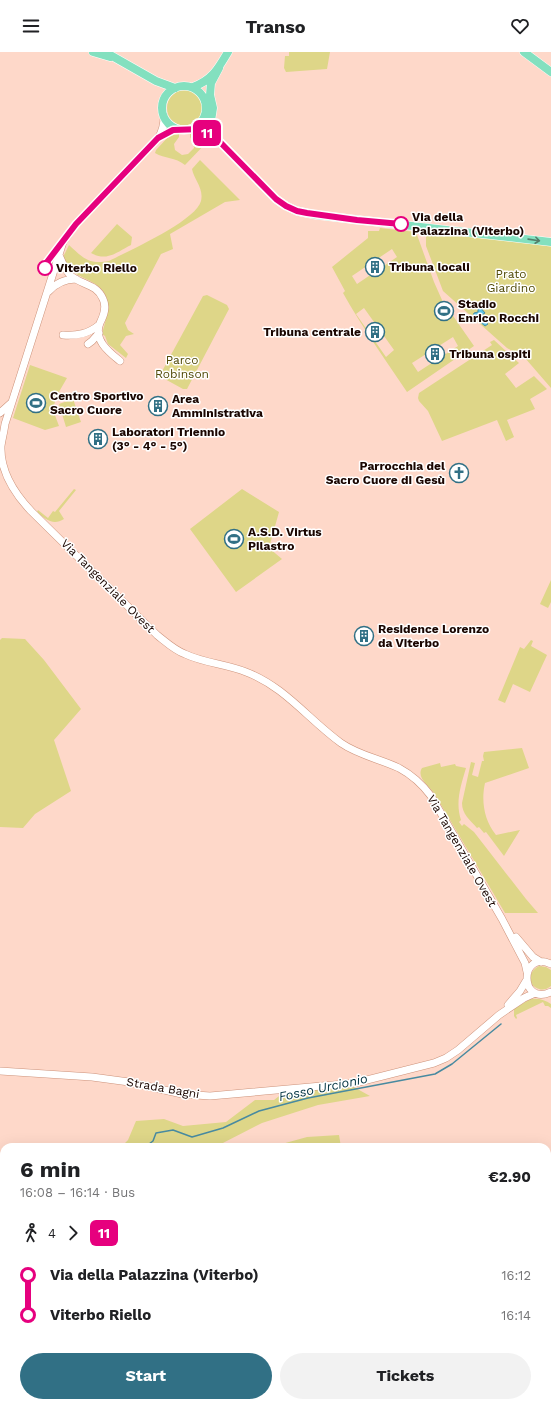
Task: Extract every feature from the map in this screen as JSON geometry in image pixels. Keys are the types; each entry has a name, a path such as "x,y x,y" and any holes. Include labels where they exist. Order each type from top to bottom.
{"main road":[{"path":"93,52 116,59"},
{"path":"105,52 156,81 175,88"},
{"path":"217,139 211,121 213,108 210,96 211,83 228,52"},
{"path":"524,52 551,72"},
{"path":"193,87 208,80 219,68"},
{"path":"156,81 160,85 164,100"},
{"path":"158,138 163,131 164,116 162,108 168,93 175,88 184,86 193,87 200,92 205,99 205,116 200,124 192,128 182,130 177,129 171,126 164,116"},
{"path":"192,128 201,129 217,139 276,199 297,211 357,220 551,242"},
{"path":"158,138 169,131 177,129"},
{"name":"Via Tangenziale Ovest","path":"158,138 76,224 63,242 12,402 2,442 1,457 11,484 25,504 157,635 169,645 184,654 246,672 266,682 282,693 341,743 359,753 399,768 419,782 431,796 502,919 525,963 527,972"},
{"path":"59,255 67,272 76,279 95,288 104,300 105,308 103,317 97,329 100,341 105,349 120,361"},
{"path":"47,294 60,282 76,279"},
{"path":"63,335 77,336 97,329"},
{"path":"0,413 12,402"},
{"name":"Via Tangenziale Ovest","path":"502,919 520,943 533,957 541,962"},
{"path":"551,964 541,962 534,964 527,972 526,981 529,987 539,994 551,998"},
{"name":"Strada Bagni","path":"499,1015 520,991 526,981"},
{"name":"Strada Bagni","path":"0,1071 92,1077 129,1082 182,1094 196,1095 218,1095 355,1083 418,1068 446,1058 458,1050 499,1015 524,998 551,992"}],"green space":[{"path":"289,52 330,52 327,69 286,72 284,68 285,56 289,56"},
{"path":"188,90 198,95 202,101 202,115 198,121 192,125 182,126 172,121 168,115 167,105 172,95 178,91"},
{"path":"179,134 179,137 174,144 175,150 182,155 188,154 194,148 190,134 204,134 208,141 185,165 181,162 155,153 169,136"},
{"path":"200,160 240,200 225,202 170,234 173,249 161,254 125,323 128,330 134,334 126,336 120,345 128,354 126,358 108,344 105,336 102,334 107,316 107,302 102,290 97,285 69,269 65,263 64,255 69,245 78,254 91,261 109,261 175,226 196,209 201,201 202,196 200,188 192,169"},
{"path":"117,224 132,237 131,245 112,255 102,257 91,253"},
{"path":"380,228 416,232 442,300 474,346 407,392 350,306 343,293 345,291 332,267 368,238 368,231 379,231","holes":["392,249 397,257 357,284 352,276","364,308 394,350 386,357 356,314","453,337 458,346 418,372 412,363"]},
{"name":"Prato Giardino","path":"426,232 551,244 551,388 525,358 507,348 443,291 426,246"},
{"name":"Parco Robinson","path":"207,295 227,305 229,309 187,389 183,389 160,375 203,296"},
{"path":"494,340 519,363 505,374 516,388 534,376 547,389 530,399 535,409 507,420 514,437 506,441 497,420 442,441 428,411 419,401 419,393 492,345 490,342"},
{"name":"Centro Sportivo Sacro Cuore","path":"30,365 67,378 56,397 53,410 59,426 45,430 13,418"},
{"path":"73,399 81,422 66,427 59,404"},
{"path":"74,489 76,490 59,511 64,519 56,522 49,521 37,512 38,510 48,518 53,511 55,512"},
{"name":"A.S.D. Virtus Pilastro","path":"242,489 279,512 269,548 282,559 236,592 190,529"},
{"path":"551,580 551,602 548,608 540,604"},
{"path":"2,638 25,639 44,660 81,709 54,740 71,791 35,814 23,828 0,827 0,640"},
{"path":"531,640 533,641 531,646 547,655 530,692 513,684 505,703 498,700 520,647 524,649"},
{"path":"522,748 529,768 485,783 483,797 484,810 486,817 496,835 520,830 504,856 486,832 484,833 479,827 477,828 467,817 463,810 462,803 471,762 475,763 472,775 478,777 482,761 484,761 484,752"},
{"path":"440,763 441,767 455,764 456,766 466,768 459,794 459,813 461,820 459,822 462,826 464,824 474,832 538,913 505,913 434,793 422,778 422,768"},
{"path":"539,966 546,967 551,970 551,986 543,990 538,989 533,985 530,978 535,969"},
{"path":"531,999 546,1001 551,1004 551,1008 545,1006 543,1002 516,1015 516,1019 514,1016 514,1009"},
{"path":"352,1086 370,1096 318,1105 262,1123 223,1143 125,1143 128,1140 136,1121 164,1119 183,1126 226,1122 255,1100 274,1100 283,1093"},
{"path":"339,1135 340,1143 285,1143 307,1137"}],"water":[{"path":"480,307 485,313 480,316 488,324 485,326 473,316 474,313 478,312"}],"waterway":[{"name":"Fosso Urcionio","path":"150,1143 153,1141 156,1133 173,1130 192,1137 223,1128 259,1111 308,1098 435,1074 452,1064 501,1024"}],"bus line":[{"name":"11","path":"45,268 47,262 68,234 92,207 126,174 158,138 169,131 177,129 201,129 217,139 276,199 297,211 316,215 401,224"}],"place":[{"name":"Via della Palazzina (Viterbo)","path":"401,224"},
{"name":"Tribuna locali","path":"375,267"},
{"name":"Viterbo Riello","path":"45,268"},
{"name":"Stadio Enrico Rocchi","path":"444,311"},
{"name":"Tribuna centrale","path":"375,332"},
{"name":"Tribuna ospiti","path":"435,354"},
{"name":"Centro Sportivo Sacro Cuore","path":"36,403"},
{"name":"Area Amministrativa","path":"158,406"},
{"name":"Laboratori Triennio (3° - 4° - 5°)","path":"98,439"},
{"name":"Parrocchia del Sacro Cuore di Gesù","path":"459,473"},
{"name":"A.S.D. Virtus Pilastro","path":"234,539"},
{"name":"Residence Lorenzo da Viterbo","path":"364,636"}]}
